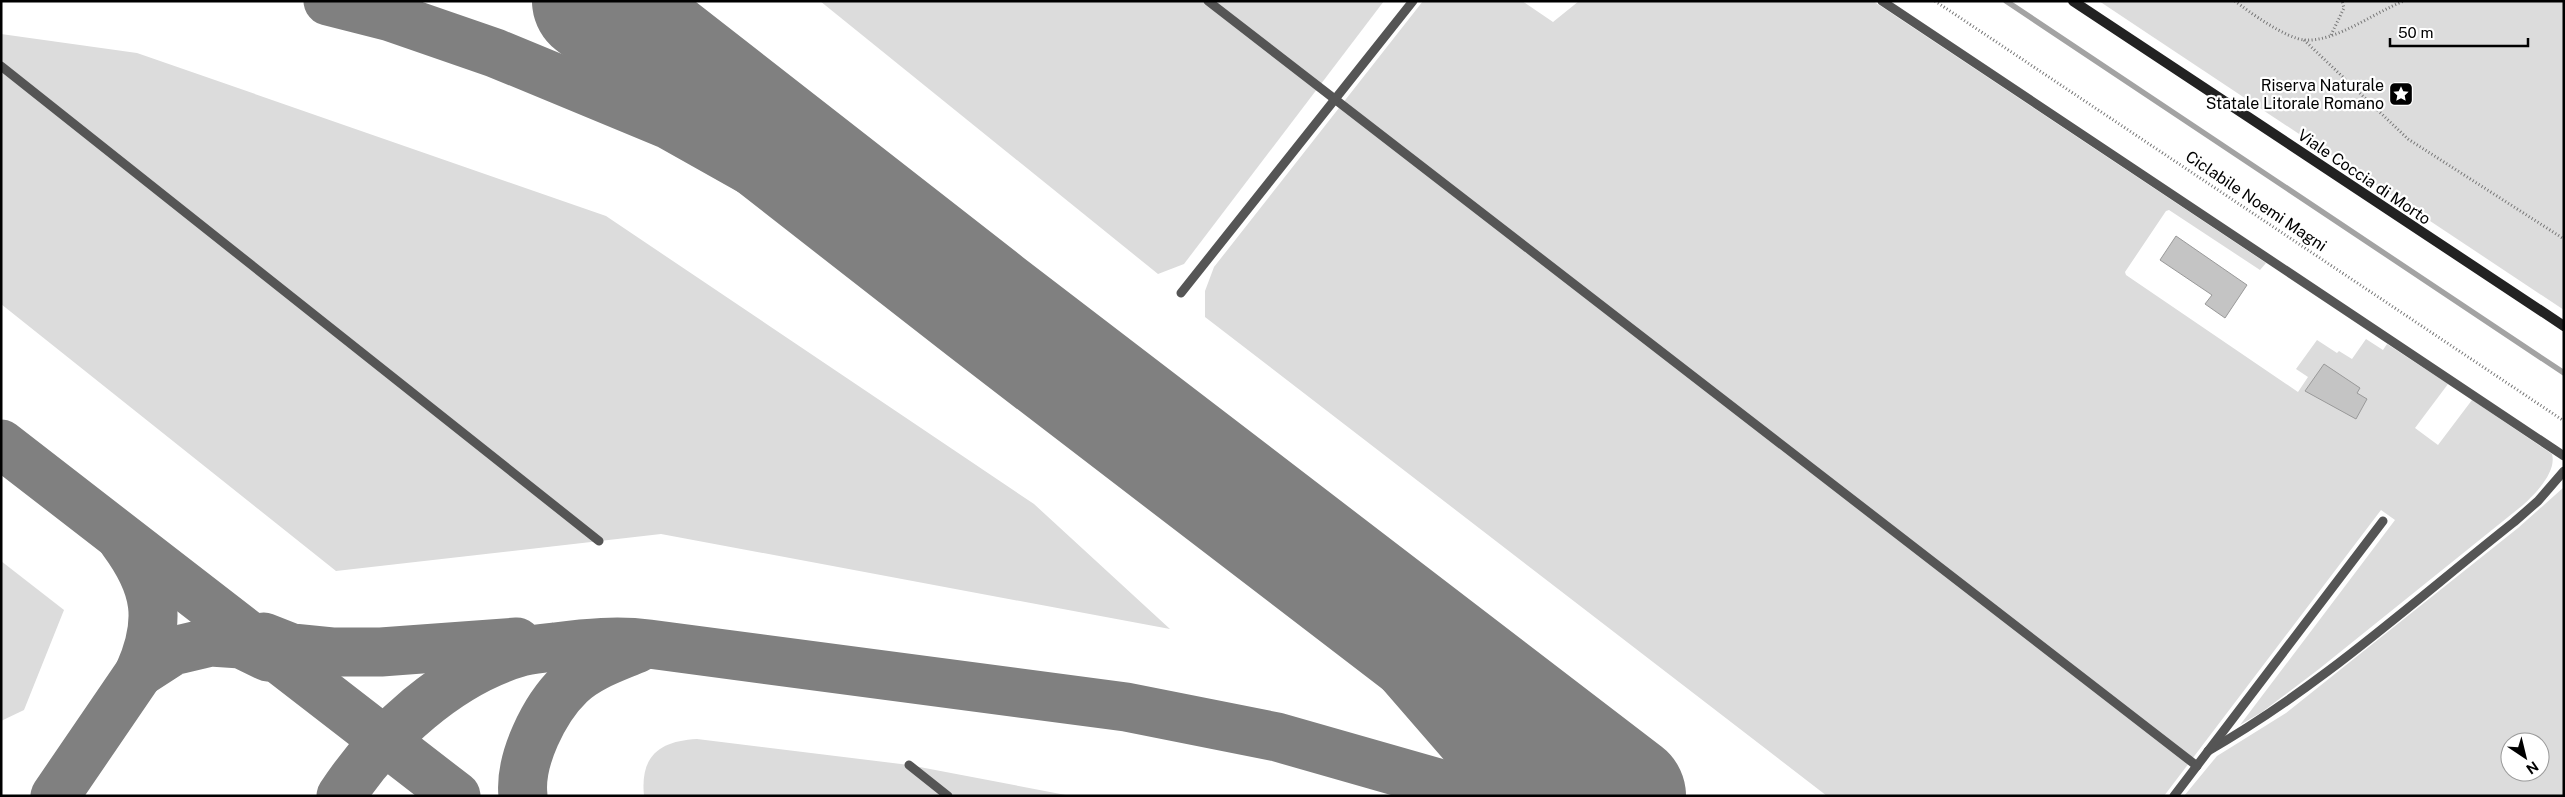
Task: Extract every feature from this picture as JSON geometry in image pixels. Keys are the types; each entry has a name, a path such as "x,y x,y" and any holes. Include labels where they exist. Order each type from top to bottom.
{"street":[{"name":"Viale Coccia di Morto","path":"2073,1 2564,326"}],"lane":[{"path":"1208,1 2198,766"},
{"path":"1181,293 1413,1"},
{"path":"1882,1 2564,456"},
{"path":"1,66 599,541"},
{"path":"2208,751 2266,718 2346,657 2514,522 2538,501 2564,471"},
{"path":"2174,796 2383,521"},
{"path":"909,765 948,796"}],"path":[{"name":"Ciclabile Noemi Magni","path":"1935,1 2564,421"},
{"path":"2234,1 2265,23 2304,40 2408,139 2564,239"},
{"path":"2331,36 2344,8 2342,1"},
{"path":"2304,40 2331,36 2404,1"}],"shaded area":[{"path":"820,1 1384,1 1184,264 1158,274"},
{"path":"1423,1 1522,1 1553,22 1579,1 1873,1 2266,263 2260,270 2169,210 2166,211 2125,272 2126,275 2298,392 2308,377 2296,369 2317,340 2337,353 2339,351 2352,359 2366,339 2383,350 2387,344 2448,384 2415,428 2438,445 2472,400 2552,454 2551,468 2544,482 2523,505 2319,669 2262,712 2240,725 2395,520 2381,510 2164,796 1827,796 1205,317 1205,291 1214,267"},
{"name":"Riserva Naturale Statale Litorale Romano","path":"2099,1 2564,1 2564,310 2144,31"},
{"path":"1,34 137,53 606,216 1034,504 1170,629 661,534 336,571 1,304"},
{"path":"2564,487 2564,796 2184,796 2217,756 2286,713 2518,528"},
{"path":"1,561 64,610 24,710 1,721"},
{"path":"697,739 909,765 1071,796 644,796 645,770 655,753 662,747 672,743"}],"building":[{"path":"2176,236 2247,285 2225,318 2205,304 2212,295 2160,260"},
{"path":"2324,364 2360,388 2357,393 2367,399 2356,419 2305,391"}],"waterway":[{"path":"2006,1 2564,373"}],"taxiway":[{"path":"328,1 391,17 495,53 667,124 831,216 986,307"},
{"path":"1,444 456,796"},
{"path":"1165,444 1395,666 1508,796"},
{"path":"123,541 143,574 149,589 152,605 151,637 139,673 173,651 211,642 241,644 268,657"},
{"path":"264,637 292,648 332,652 381,652 517,642"},
{"path":"341,796 357,773 397,729 443,690 468,674 494,661 525,651 579,644 614,642 649,644 1126,707 1277,737 1459,789 1473,796"},
{"path":"523,796 523,782 529,751 543,721 560,695 585,672 638,648"},
{"path":"55,796 139,673"}],"runway":[{"path":"594,1 986,307 1624,796"}],"place":[{"name":"Riserva Naturale Statale Litorale Romano","path":"2401,94"}]}
